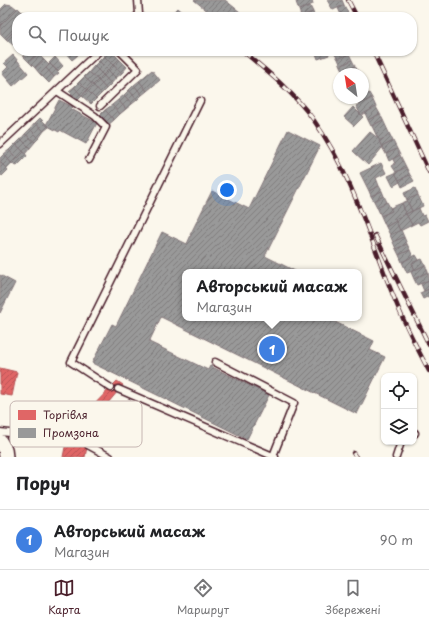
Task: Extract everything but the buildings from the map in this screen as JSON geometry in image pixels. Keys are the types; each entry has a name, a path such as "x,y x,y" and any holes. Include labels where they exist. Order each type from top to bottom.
{"street":[{"path":"0,441 5,449 6,457"}],"lane":[{"path":"138,0 139,12"},
{"path":"0,144 94,56"},
{"path":"100,106 138,69 125,56"},
{"path":"57,90 96,116 106,127 89,160"},
{"path":"111,388 71,362 200,101"},
{"path":"118,389 274,457 294,403 214,362"},
{"path":"0,432 10,433"},
{"path":"396,457 400,445"},
{"path":"92,447 110,457"}],"railway":[{"path":"348,0 354,12"},
{"path":"249,56 298,100 327,140 339,162 359,207 399,309 429,371"},
{"path":"375,56 429,172"},
{"path":"375,235 429,345"},
{"path":"353,453 356,457"}],"place":[{"name":"Авторський масаж","path":"272,349"}]}
